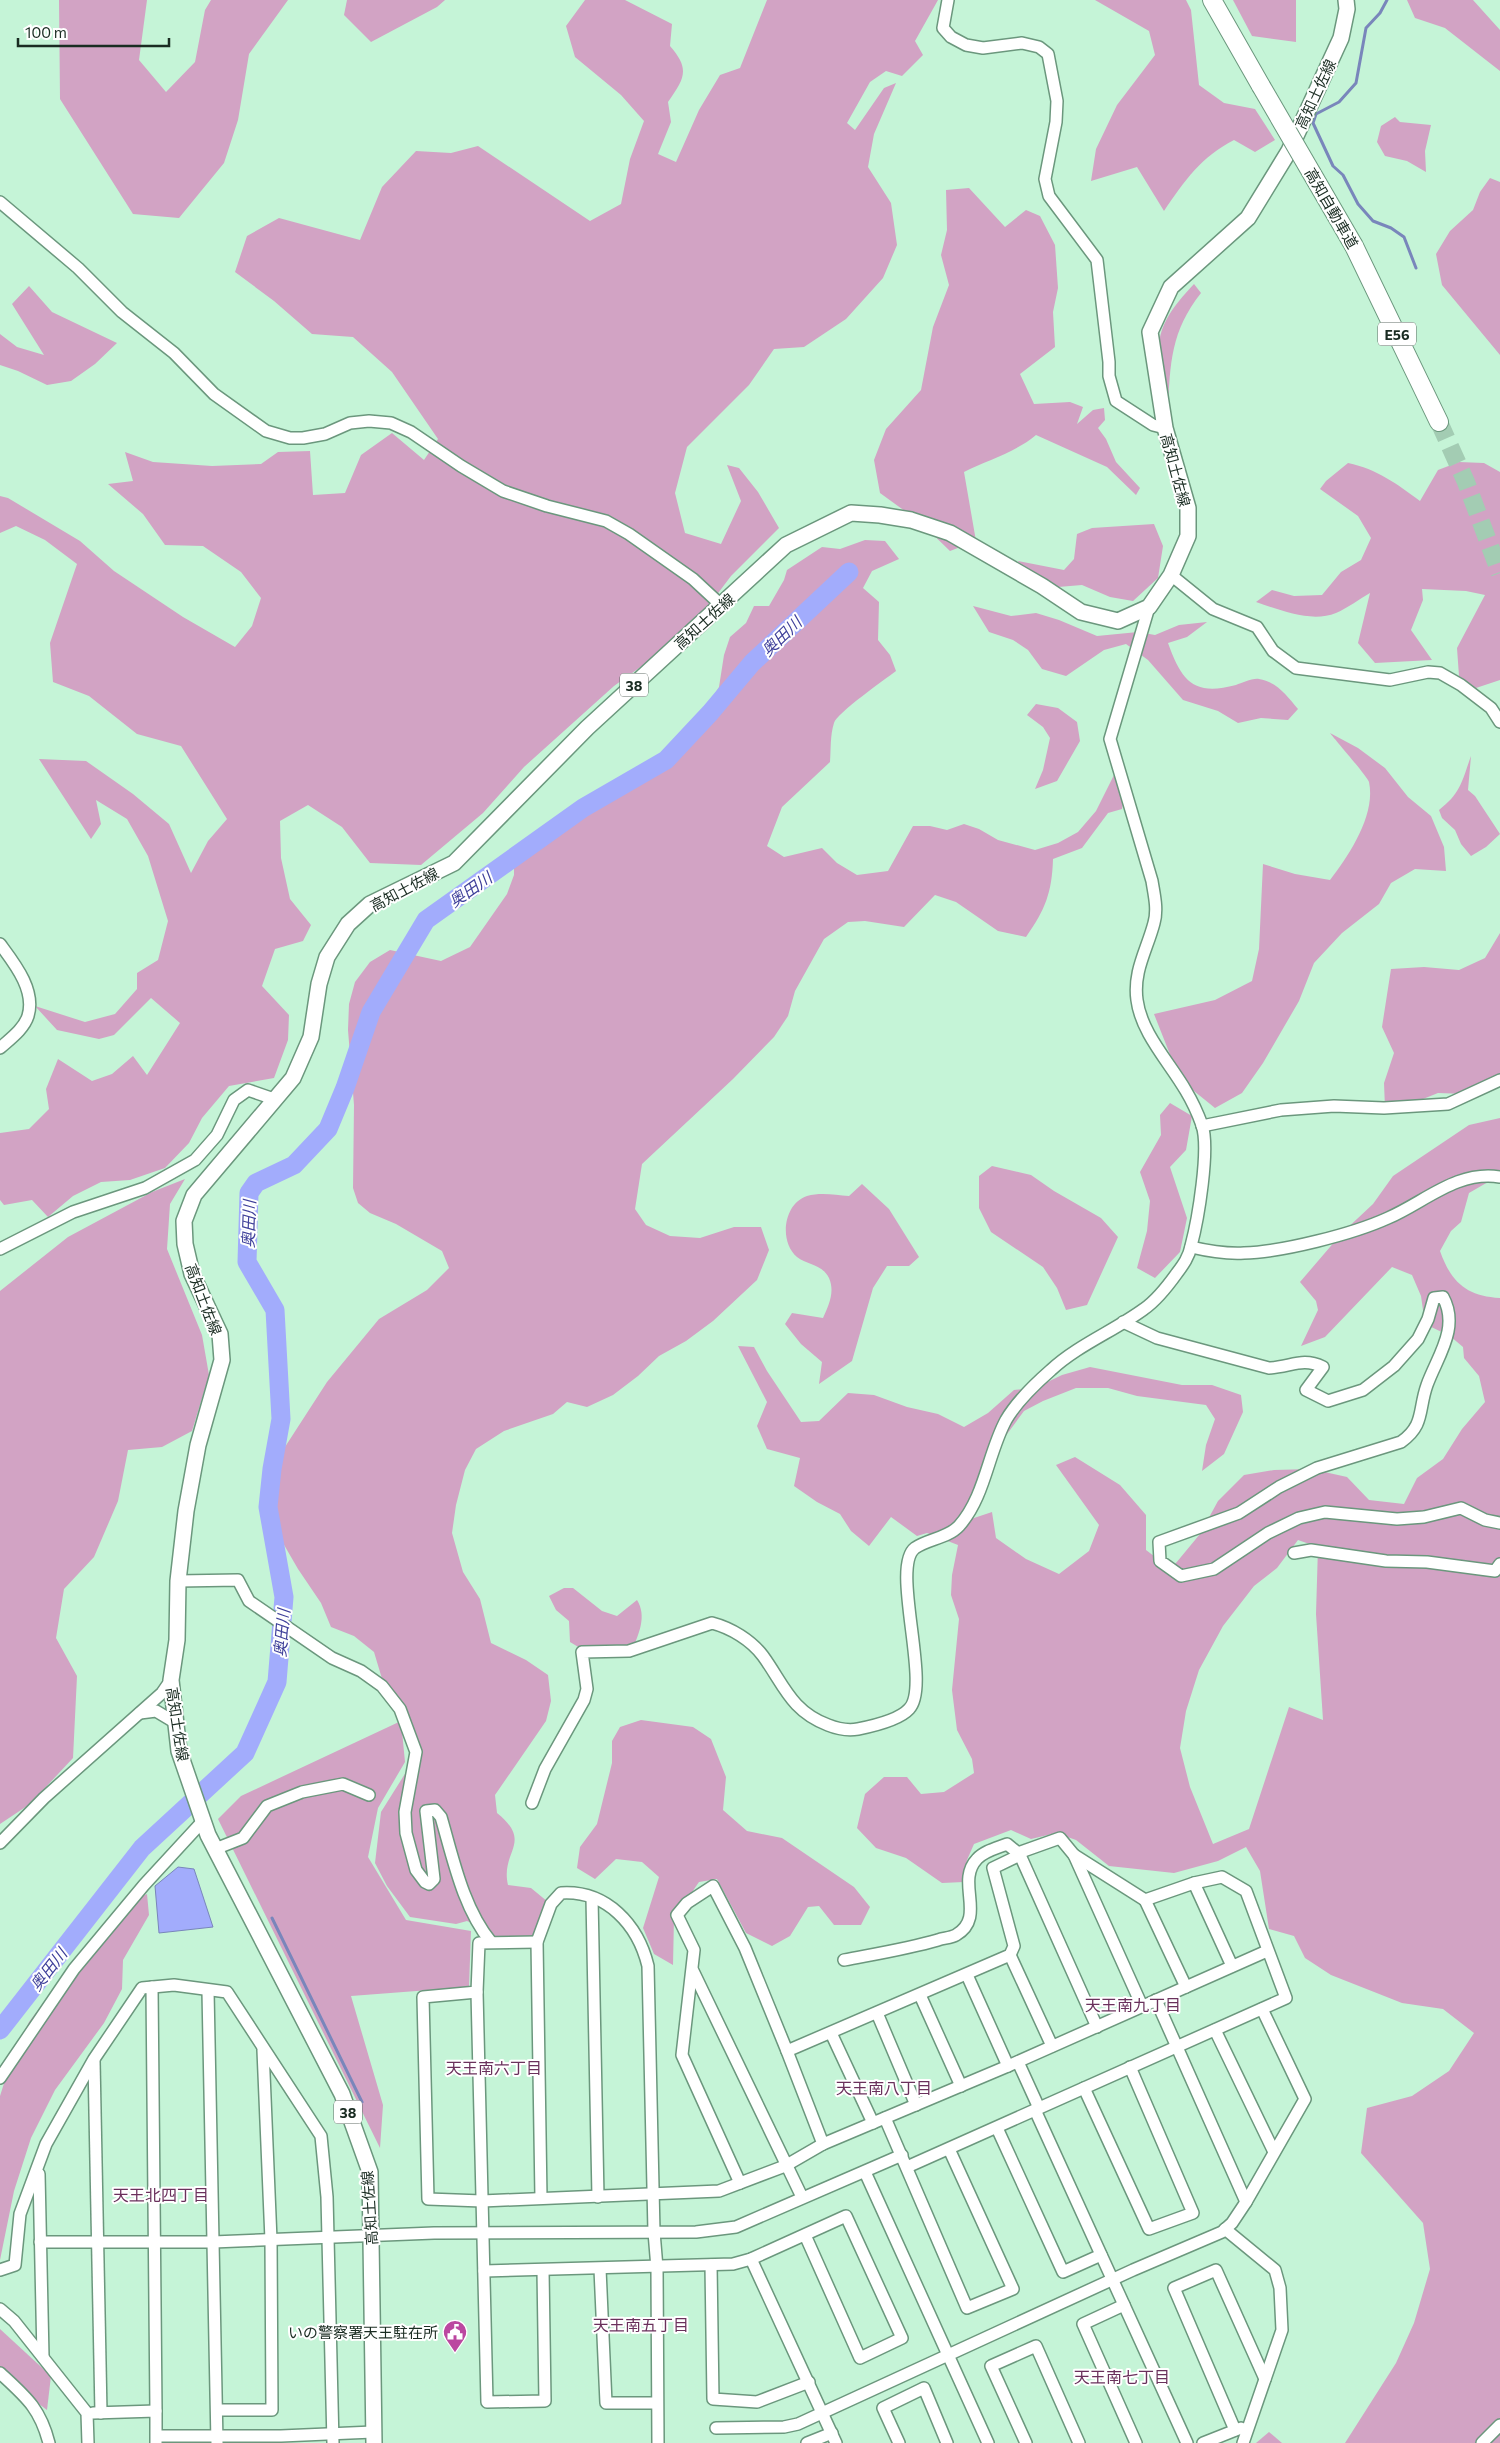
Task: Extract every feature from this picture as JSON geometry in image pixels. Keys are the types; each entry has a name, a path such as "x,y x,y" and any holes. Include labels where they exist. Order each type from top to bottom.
{"highway":[{"name":"高知自動車道","path":"1212,0 1354,246 1440,422"}],"main road":[{"name":"高知土佐線","path":"373,2438 370,2172 342,2094 214,1849 179,1751 171,1680 177,1640 178,1581 186,1510 198,1445 222,1360 220,1334 192,1274 184,1244 184,1221 194,1196 293,1078 311,1037 318,984 327,957 348,924 370,904 454,863 587,728 786,545 851,513 880,514 911,520 950,533 1042,586 1081,612 1118,622 1149,607 1171,575 1188,536 1188,508 1165,428 1150,332 1171,287 1248,218 1289,151 1341,38 1347,9 1346,0"}],"street":[{"path":"948,0 943,28 951,37 966,45 983,48 1022,43 1039,46 1048,54 1057,101 1056,122 1045,179 1050,196 1097,260 1109,376 1116,401 1153,425 1165,428"},
{"path":"0,202 78,268 122,312 174,353 214,394 266,430 290,438 302,438 325,434 350,423 369,421 391,423 411,432 460,466 502,491 614,526 693,579 721,605"},
{"path":"1171,575 1213,609 1257,627 1273,651 1296,668 1390,680 1428,672 1440,673 1491,708 1500,722"},
{"path":"532,1803 545,1769 584,1700 587,1689 582,1652 629,1651 712,1623 731,1630 761,1654 779,1685 795,1705 815,1720 840,1730 856,1730 899,1716 909,1709 917,1698 911,1615 906,1581 908,1556 916,1548 956,1530 969,1514 1006,1420 1026,1394 1059,1364 1145,1309 1165,1290 1186,1260 1191,1248 1202,1178 1202,1126 1188,1093 1144,1023 1137,1004 1135,985 1139,964 1155,921 1156,904 1152,880 1110,739 1149,607"},
{"path":"0,944 24,981 29,998 28,1016 20,1030 0,1048"},
{"path":"1202,1126 1281,1110 1334,1106 1384,1108 1448,1104 1500,1080"},
{"path":"0,1249 73,1212 145,1188 196,1160 217,1135 234,1100 248,1090 274,1099"},
{"path":"1191,1248 1235,1253 1265,1251 1341,1234 1387,1219 1436,1191 1463,1179 1490,1175 1500,1177"},
{"path":"1123,1322 1157,1338 1269,1368 1309,1360 1323,1367 1306,1390 1328,1401 1363,1390 1394,1366 1418,1339 1428,1320 1434,1298 1443,1297 1447,1305 1446,1343 1427,1384 1419,1421 1412,1434 1401,1442 1317,1468 1279,1486 1238,1513 1160,1542 1160,1561 1181,1576 1214,1569 1268,1533 1299,1518 1325,1512 1397,1519 1424,1517 1461,1508 1485,1520 1500,1524"},
{"path":"1294,1553 1311,1550 1386,1561 1427,1562 1495,1571 1500,1564"},
{"path":"178,1581 238,1580 249,1601 272,1618 332,1658 361,1670 382,1686 400,1709 416,1752 405,1812 406,1833 416,1870 425,1882 430,1884 434,1879 426,1812 435,1810 441,1817 469,1903 483,1933 490,1942"},
{"path":"0,1843 44,1798 162,1693 171,1680"},
{"path":"140,1713 156,1711 176,1723"},
{"path":"214,1849 243,1838 267,1806 302,1792 343,1784 369,1795"},
{"path":"0,2078 74,1969 201,1817"},
{"path":"787,2051 1010,1955 1014,1946 994,1868 1019,1854 1060,1838 1074,1855 1142,2006"},
{"path":"844,1960 924,1944 956,1935 968,1923 973,1912 967,1884 975,1860 985,1853 1007,1844 1019,1854 1097,2027"},
{"path":"1074,1855 1145,1900 1186,1987"},
{"path":"908,2167 1286,1998 1246,1891 1222,1877 1194,1882 1145,1900"},
{"path":"1194,1882 1232,1966"},
{"path":"740,2183 682,2055 694,1950 677,1915 686,1903 713,1886 744,1948 823,2144"},
{"path":"541,2198 537,1942 551,1904 561,1892 582,1894 624,1917 643,1946 648,1966 654,2232 657,2268 658,2443"},
{"path":"592,1898 598,2197"},
{"path":"537,1942 479,1943 477,1992 487,2402 545,2401 543,2270"},
{"path":"477,1992 423,1997 428,2199 482,2201 719,2191 785,2166 823,2144 1013,2064 1267,1951"},
{"path":"1010,1955 1052,2046"},
{"path":"692,1969 785,2166 802,2197"},
{"path":"967,1975 1037,2109 1187,2443"},
{"path":"0,2270 15,2265 20,2214 46,2144 94,2059 142,1988 174,1985 227,1992 321,2136 327,2197 333,2438"},
{"path":"152,1987 152,2242 157,2440 373,2438"},
{"path":"208,1991 217,2440"},
{"path":"920,1995 961,2086"},
{"path":"1156,2000 1246,2202"},
{"path":"716,2428 784,2427 822,2413 1225,2229 1246,2202 1305,2099 1262,2009"},
{"path":"877,2013 916,2104"},
{"path":"1215,2030 1274,2152"},
{"path":"831,2033 873,2122"},
{"path":"217,2410 272,2410 272,2240 263,2049"},
{"path":"94,2059 101,2413"},
{"path":"1084,2088 1149,2229 1193,2213 1130,2068"},
{"path":"885,2118 908,2167 967,2308 1013,2289 949,2149"},
{"path":"997,2128 1063,2272 1101,2254"},
{"path":"40,2242 213,2242 434,2233 696,2232 736,2226 902,2155"},
{"path":"38,2166 42,2357"},
{"path":"865,2172 988,2443"},
{"path":"484,2271 657,2268 733,2264 751,2259 846,2216 902,2338 860,2358 805,2235"},
{"path":"1225,2229 1276,2270 1280,2288 1282,2330 1243,2443"},
{"path":"751,2259 834,2438 807,2443"},
{"path":"711,2265 713,2399 757,2402 809,2382"},
{"path":"600,2269 606,2403 657,2403"},
{"path":"1235,2430 1174,2288 1216,2270 1265,2379"},
{"path":"1124,2305 1083,2324 1136,2443"},
{"path":"0,2309 14,2321 86,2413 88,2443"},
{"path":"1026,2443 991,2366 1036,2346 1079,2443"},
{"path":"0,2373 37,2410 44,2421 49,2443"},
{"path":"899,2443 883,2408 924,2388 948,2443"},
{"path":"86,2413 156,2411"},
{"path":"1203,2443 1249,2425"},
{"path":"1482,2443 1500,2425"}],"shaded area":[{"path":"59,0 147,0 139,60 166,92 195,62 205,10 211,0 288,0 249,54 238,120 224,163 179,218 133,214 60,99"},
{"path":"347,0 445,0 437,7 371,42 344,15"},
{"path":"585,0 625,0 672,24 670,46 681,61 683,74 668,102 671,122 658,154 676,162 699,110 720,75 740,68 767,0 938,0 915,41 923,55 902,76 886,71 870,82 847,123 855,130 884,88 896,83 874,134 868,167 891,203 897,245 883,278 846,319 804,347 774,349 749,385 687,447 675,493 685,533 721,544 741,501 727,465 739,468 758,492 779,528 731,576 688,633 614,686 524,767 483,813 421,865 370,863 342,827 308,805 280,821 281,858 290,899 311,925 303,941 275,949 262,986 289,1015 288,1040 274,1078 229,1086 202,1118 189,1143 165,1168 130,1180 101,1182 73,1196 48,1217 32,1200 4,1205 0,1200 0,1133 29,1129 49,1109 46,1089 58,1059 92,1081 112,1074 133,1056 147,1075 180,1023 151,998 114,1035 99,1039 57,1030 35,1006 85,1022 115,1014 137,989 137,973 158,960 168,921 148,856 127,819 96,800 101,824 91,839 39,759 86,761 133,794 169,824 191,873 208,841 227,819 181,746 137,734 89,696 53,682 50,643 77,564 45,540 16,526 0,533 0,496 8,498 80,541 114,571 183,617 235,647 252,626 261,598 241,572 203,546 165,545 143,514 108,484 133,481 125,452 153,462 212,466 261,464 278,452 310,451 313,495 345,493 361,455 392,433 424,460 438,439 392,372 353,337 312,334 274,301 235,272 247,236 279,218 360,240 382,187 416,151 451,153 478,146 590,221 621,204 630,159 644,121 621,95 575,57 566,26"},
{"path":"1095,0 1186,0 1191,10 1199,85 1224,103 1255,109 1275,140 1255,152 1234,140 1222,147 1194,170 1164,211 1137,167 1091,181 1096,149 1117,105 1155,55 1149,31"},
{"path":"1233,0 1296,0 1296,42 1252,36"},
{"path":"1407,0 1473,0 1500,30 1500,71 1445,28 1415,18"},
{"path":"1395,117 1400,122 1431,125 1425,151 1426,172 1407,161 1385,156 1377,142 1381,126"},
{"path":"1490,178 1500,182 1500,355 1442,285 1436,254 1450,231 1473,210 1480,192"},
{"path":"969,188 1005,227 1026,210 1040,216 1055,245 1058,288 1053,312 1055,347 1020,374 1034,404 1070,402 1083,407 1077,424 1093,410 1104,408 1105,420 1098,428 1106,439 1116,462 1140,488 1136,495 1107,467 1036,435 1011,451 964,472 976,541 950,551 920,522 880,493 874,460 886,429 921,390 933,327 949,285 941,255 947,230 946,190"},
{"path":"1194,284 1201,293 1183,321 1174,348 1171,362 1168,410 1160,360 1160,335 1172,311"},
{"path":"29,286 52,312 117,343 95,364 71,381 47,385 18,371 0,365 0,334 17,347 44,355 12,304"},
{"path":"1459,462 1484,463 1500,472 1500,680 1476,688 1459,676 1457,648 1485,595 1466,591 1422,589 1423,600 1411,630 1432,660 1375,663 1358,643 1370,593 1336,613 1316,617 1296,614 1256,602 1272,590 1294,596 1322,595 1341,572 1361,560 1371,538 1358,516 1320,489 1326,481 1348,463 1377,473 1420,501 1438,470"},
{"path":"1154,524 1163,546 1158,578 1133,601 1110,597 1082,585 1058,587 1024,576 1018,561 1064,570 1074,559 1077,534 1092,528"},
{"path":"865,540 885,541 899,559 872,571 863,588 879,602 878,640 890,655 896,671 837,718 832,732 830,762 782,807 767,846 784,857 822,848 837,863 857,875 888,871 913,826 930,826 947,830 964,824 979,829 998,840 1035,850 1058,843 1078,832 1096,811 1114,775 1124,798 1122,809 1108,813 1082,848 1053,859 1051,882 1046,901 1026,937 998,931 956,902 935,895 904,927 865,921 848,922 824,939 795,991 788,1016 774,1037 733,1079 642,1164 635,1209 646,1225 670,1236 700,1238 734,1227 761,1227 769,1250 757,1280 713,1321 686,1341 659,1356 638,1376 613,1395 587,1407 567,1402 553,1414 504,1431 476,1449 465,1470 456,1505 452,1533 463,1572 480,1599 491,1643 526,1660 548,1675 551,1701 546,1721 495,1795 497,1813 508,1823 515,1840 508,1864 508,1885 531,1888 548,1902 533,1937 493,1938 487,1930 467,1921 456,1924 410,1917 387,1886 375,1863 381,1812 408,1769 416,1744 389,1702 374,1652 354,1636 331,1627 321,1603 298,1569 272,1524 273,1473 283,1450 327,1382 379,1319 427,1290 449,1268 442,1251 396,1224 370,1213 358,1203 353,1188 354,1105 348,1030 349,1004 355,982 370,962 390,950 441,961 470,947 507,894 514,875 514,851 548,832 595,801 650,774 684,743 719,687 724,655 730,637 746,623 754,606 769,606 784,580 787,570 822,547 840,549"},
{"path":"973,606 1011,616 1036,613 1059,620 1097,636 1138,632 1155,635 1179,625 1207,622 1187,637 1168,643 1179,668 1192,683 1210,689 1259,679 1271,683 1281,690 1298,709 1288,720 1261,718 1238,723 1218,711 1183,700 1148,660 1126,644 1104,650 1066,676 1042,669 1028,650 1013,640 989,632"},
{"path":"1036,704 1058,708 1077,722 1080,741 1057,781 1035,789 1043,770 1050,738 1043,727 1027,715"},
{"path":"1330,733 1358,748 1385,768 1408,797 1431,816 1444,847 1446,871 1415,869 1391,883 1379,904 1342,933 1314,963 1299,1001 1263,1063 1242,1093 1215,1108 1189,1087 1171,1057 1154,1014 1215,1000 1252,981 1259,949 1263,864 1295,874 1330,880 1353,847 1369,808 1369,782"},
{"path":"1471,756 1468,790 1475,796 1500,834 1486,847 1471,856 1461,844 1455,830 1442,818 1439,810 1456,792 1463,780"},
{"path":"1500,933 1500,1076 1465,1094 1438,1093 1413,1103 1385,1108 1384,1083 1394,1053 1382,1027 1391,969 1424,967 1459,970 1485,958"},
{"path":"1170,1103 1192,1116 1186,1150 1170,1167 1187,1218 1180,1252 1155,1278 1137,1268 1147,1231 1150,1201 1140,1172 1161,1135 1160,1115"},
{"path":"1500,1118 1500,1182 1488,1182 1469,1193 1461,1222 1451,1231 1440,1251 1449,1271 1461,1285 1478,1294 1500,1298 1500,2443 1345,2443 1396,2363 1414,2323 1430,2269 1423,2223 1361,2153 1367,2108 1412,2096 1449,2071 1474,2033 1443,2009 1402,2003 1331,1975 1305,1958 1294,1936 1269,1929 1260,1871 1246,1847 1218,1861 1174,1873 1109,1866 1076,1840 1056,1833 1031,1839 1011,1830 974,1844 967,1860 964,1882 942,1883 906,1858 876,1848 857,1828 865,1794 884,1777 907,1777 921,1794 944,1792 974,1773 972,1759 957,1730 952,1690 959,1619 951,1595 952,1575 958,1545 927,1533 917,1536 891,1517 869,1546 851,1531 840,1514 817,1502 794,1486 800,1458 767,1449 757,1426 767,1402 738,1346 754,1347 767,1371 801,1422 819,1421 848,1393 874,1395 907,1407 938,1414 964,1427 988,1413 1014,1390 1035,1388 1062,1375 1090,1367 1182,1385 1212,1385 1241,1395 1243,1412 1224,1454 1202,1471 1206,1445 1215,1419 1206,1405 1137,1396 1108,1388 1076,1388 1024,1411 993,1453 984,1490 965,1507 971,1519 992,1512 996,1538 1026,1559 1059,1574 1089,1551 1099,1525 1056,1465 1075,1457 1120,1485 1146,1515 1146,1550 1171,1569 1200,1534 1218,1501 1244,1475 1274,1470 1311,1469 1347,1477 1369,1500 1404,1504 1417,1478 1443,1459 1462,1429 1485,1402 1479,1376 1464,1358 1463,1347 1450,1336 1425,1324 1421,1296 1412,1275 1392,1267 1325,1337 1301,1346 1318,1310 1316,1301 1300,1282 1342,1233 1373,1204 1393,1176 1469,1125","holes":["1298,1540 1318,1547 1316,1614 1323,1720 1289,1707 1249,1829 1213,1844 1190,1787 1180,1748 1186,1711 1199,1670 1223,1626 1254,1586 1277,1568"]},
{"path":"992,1166 1031,1175 1054,1191 1101,1218 1118,1237 1087,1305 1066,1310 1057,1288 1043,1267 991,1232 979,1208 979,1176"},
{"path":"185,1179 170,1204 167,1249 202,1335 209,1375 192,1431 162,1447 128,1450 118,1501 94,1557 64,1589 56,1638 77,1676 73,1758 30,1804 0,1824 0,1291 68,1237 152,1192"},
{"path":"862,1184 889,1209 919,1257 909,1266 887,1266 873,1288 852,1361 819,1384 822,1362 801,1344 785,1324 792,1313 823,1318 830,1298 831,1283 826,1273 818,1267 801,1260 791,1250 786,1233 786,1224 793,1207 799,1200 807,1196 823,1194 849,1196"},
{"path":"564,1588 573,1588 602,1611 617,1616 637,1600 642,1619 632,1650 585,1651 570,1642 569,1621 556,1610 549,1596"},
{"path":"641,1720 693,1727 711,1739 726,1777 723,1810 747,1831 782,1838 854,1887 870,1907 861,1925 834,1925 819,1906 808,1907 790,1936 772,1946 746,1933 717,1879 699,1882 674,1918 673,1965 654,1954 643,1928 659,1877 642,1862 616,1859 595,1879 577,1868 580,1847 597,1824 612,1763 612,1741 620,1727"},
{"path":"401,1721 405,1762 378,1808 368,1857 406,1920 471,1931 469,1987 351,1996 383,2105 380,2148 218,1819 241,1796"},
{"path":"147,1894 149,1915 123,1960 122,1989 104,2023 55,2090 31,2138 14,2191 0,2260 0,2096 13,2055 29,2022 119,1907"},
{"path":"0,2329 51,2376 47,2410 0,2375"},
{"path":"1269,2432 1282,2443 1256,2443"}],"water":[{"path":"178,1867 194,1869 213,1927 159,1933 155,1886"}],"waterway":[{"path":"1387,0 1380,13 1366,28 1356,83 1339,102 1316,114 1313,123 1333,166 1343,175 1358,204 1373,221 1391,228 1404,237 1416,268"},
{"name":"奥田川","path":"0,2030 142,1848 245,1753 277,1682 284,1597 268,1507 272,1469 281,1419 275,1310 247,1262 249,1193 256,1183 294,1165 328,1129 345,1088 371,1012 426,920 583,808 666,760 710,713 752,663 849,572"},
{"path":"272,1918 362,2102"}],"tunnel":[{"path":"1439,422 1466,482 1500,573"}],"place":[{"name":"いの警察署天王駐在所","path":"455,2353"}],"district":[{"name":"天王南九丁目","path":"1133,2004"},
{"name":"天王南六丁目","path":"494,2067"},
{"name":"天王南八丁目","path":"884,2087"},
{"name":"天王北四丁目","path":"161,2194"},
{"name":"天王南五丁目","path":"641,2324"},
{"name":"天王南七丁目","path":"1122,2376"}]}
